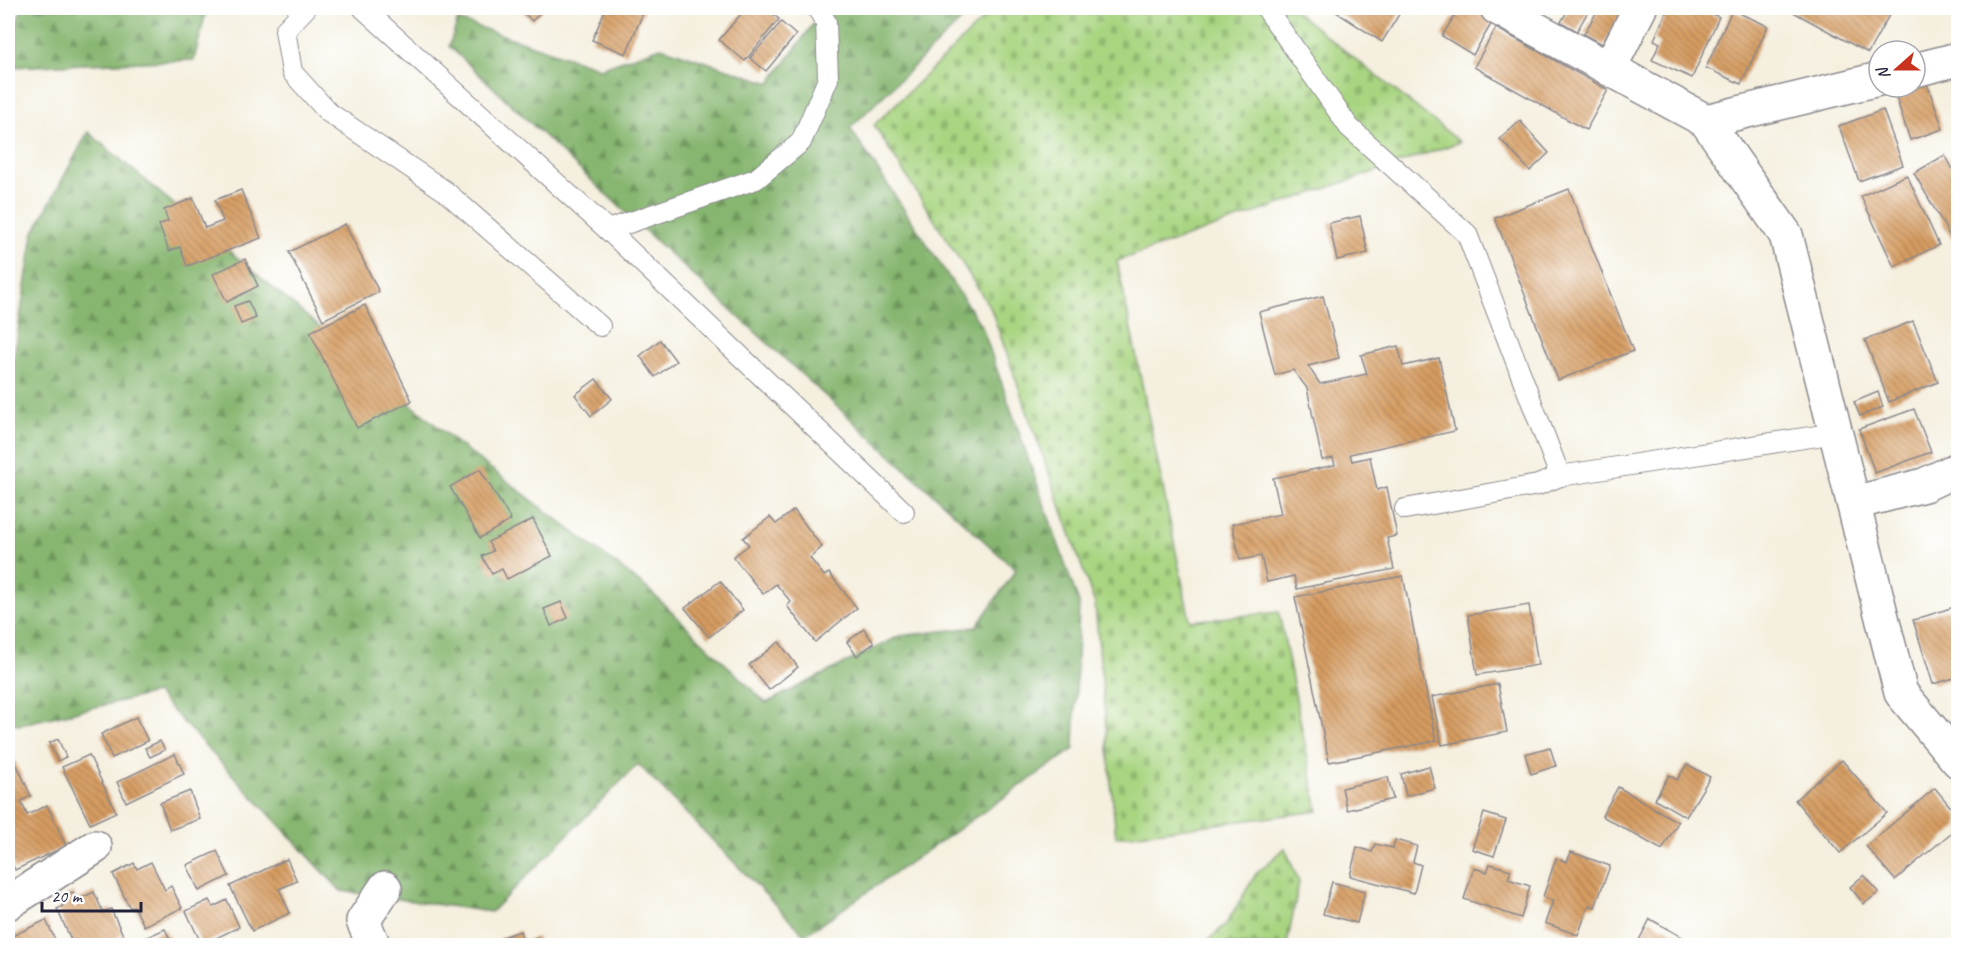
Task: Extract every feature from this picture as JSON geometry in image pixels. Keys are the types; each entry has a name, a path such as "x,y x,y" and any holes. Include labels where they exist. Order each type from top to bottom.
{"street":[{"path":"1497,8 1706,121 1786,236 1901,693 1959,761"},
{"path":"1609,69 1640,8"},
{"path":"1927,67 1959,59"},
{"path":"1706,121 1867,82"},
{"path":"1854,503 1924,485 1959,469"},
{"path":"8,903 95,847"},
{"path":"374,945 363,921 385,888"}],"lane":[{"path":"306,8 285,30 292,72 328,112 445,191 600,326"},
{"path":"363,8 608,230 904,512"},
{"path":"608,230 756,179 801,142 828,79 826,22 817,8"},
{"path":"1266,8 1349,127 1467,234 1560,476"},
{"path":"1405,509 1538,485 1560,476 1836,433"}],"green space":[{"path":"22,8 207,8 194,60 8,67 8,48"},
{"path":"825,8 974,8 850,128 982,327 1079,603 1074,749 805,935 638,764 491,912 341,891 156,693 18,725 8,721 8,396 33,234 88,132 457,443 647,588 766,703 899,636 976,627 1016,570 659,244 449,46 458,20 600,68 661,47 770,83"},
{"path":"995,8 1291,8 1460,142 1117,261 1190,621 1279,612 1318,811 1116,837 1095,604 991,309 874,125"},
{"path":"1285,848 1299,882 1287,945 1203,945 1226,924 1256,874"}],"building":[{"path":"519,8 545,8 532,21"},
{"path":"606,8 645,8 626,54 592,40"},
{"path":"746,8 765,8 779,19 745,61 719,40"},
{"path":"1330,8 1403,8 1382,42"},
{"path":"1459,8 1471,8 1493,21 1473,55 1442,36"},
{"path":"1569,8 1590,8 1577,31 1561,22"},
{"path":"1599,8 1624,8 1604,45 1584,34"},
{"path":"1668,8 1697,8 1719,17 1692,78 1652,60 1660,43 1654,40"},
{"path":"1786,8 1893,8 1876,39 1867,39 1867,52"},
{"path":"1732,10 1768,26 1741,84 1706,68"},
{"path":"781,22 796,35 766,71 750,58"},
{"path":"1496,28 1608,90 1586,130 1474,67"},
{"path":"1927,83 1943,129 1910,140 1897,99 1927,99"},
{"path":"1883,110 1903,165 1859,181 1839,126"},
{"path":"1520,121 1549,153 1530,171 1500,139"},
{"path":"1945,155 1958,178 1958,250 1914,173"},
{"path":"1907,175 1939,245 1894,267 1861,196"},
{"path":"1569,189 1633,351 1558,380 1495,218"},
{"path":"241,190 261,238 187,266 180,247 169,251 159,225 168,221 164,210 193,198 205,228 223,221 215,200"},
{"path":"1360,216 1368,253 1337,260 1329,223"},
{"path":"345,224 379,292 323,320 289,252"},
{"path":"245,259 258,286 227,302 213,274"},
{"path":"1323,296 1339,358 1308,366 1320,384 1367,374 1361,355 1398,346 1403,366 1439,358 1455,431 1350,454 1352,461 1370,457 1377,490 1387,487 1397,536 1387,538 1394,569 1297,589 1294,576 1267,582 1261,556 1240,560 1232,524 1281,514 1273,478 1335,465 1333,458 1322,460 1307,388 1293,370 1275,375 1259,312"},
{"path":"248,301 256,318 241,324 234,306"},
{"path":"365,305 412,401 357,428 310,332"},
{"path":"1913,321 1938,382 1889,402 1865,340"},
{"path":"660,340 676,361 655,377 640,356"},
{"path":"596,379 612,399 591,416 575,395"},
{"path":"1878,392 1883,407 1860,416 1854,402"},
{"path":"1914,409 1931,452 1875,473 1859,429"},
{"path":"480,469 511,520 480,538 450,487"},
{"path":"794,510 822,547 810,558 824,576 829,573 857,608 815,642 787,606 791,602 776,584 763,594 733,557 749,545 743,538 770,517 776,524"},
{"path":"533,519 552,556 507,579 502,569 492,574 482,556 493,551 488,542"},
{"path":"1403,576 1436,741 1329,762 1295,597"},
{"path":"720,581 743,610 709,637 685,608"},
{"path":"561,602 568,618 551,626 544,609"},
{"path":"1529,605 1538,665 1477,675 1468,615"},
{"path":"1954,607 1958,622 1958,677 1933,684 1913,620"},
{"path":"864,629 874,643 857,656 847,642"},
{"path":"779,642 798,667 769,690 749,665"},
{"path":"1498,684 1507,732 1442,745 1432,697"},
{"path":"136,717 148,741 112,758 101,734"},
{"path":"58,739 66,757 58,761 49,743"},
{"path":"160,741 165,750 150,757 145,748"},
{"path":"1550,747 1556,766 1531,774 1525,754"},
{"path":"175,754 184,774 126,802 117,782"},
{"path":"89,755 116,812 90,824 62,767"},
{"path":"1842,760 1887,813 1840,853 1795,800"},
{"path":"15,761 31,796 21,801 27,815 47,805 66,846 15,870 8,854 8,765"},
{"path":"1687,764 1710,777 1686,817 1655,799 1669,775 1677,780"},
{"path":"1429,766 1435,788 1406,796 1401,774"},
{"path":"1388,777 1393,799 1347,810 1342,788"},
{"path":"1618,787 1678,822 1662,850 1602,816"},
{"path":"1935,788 1958,816 1958,827 1895,880 1866,846"},
{"path":"190,791 200,819 170,830 160,803"},
{"path":"1484,813 1506,820 1494,856 1472,849"},
{"path":"1395,840 1417,846 1413,862 1421,865 1414,893 1350,876 1357,847 1372,852 1375,844 1393,848"},
{"path":"217,851 229,876 199,891 187,865"},
{"path":"1571,852 1610,866 1595,907 1589,905 1578,935 1545,923 1553,901 1543,897 1556,858 1567,862"},
{"path":"287,859 297,881 279,889 290,913 252,931 230,886"},
{"path":"151,862 165,890 171,886 182,908 144,926 134,906 130,908 113,874 134,863 137,869"},
{"path":"1490,864 1511,870 1508,879 1530,886 1521,918 1464,899 1474,868 1487,872"},
{"path":"1864,875 1879,892 1864,904 1850,887"},
{"path":"1332,882 1365,891 1357,923 1323,914"},
{"path":"73,892 77,900 94,892 103,912 111,909 123,935 100,946 74,946 57,909 63,906 59,898"},
{"path":"209,900 213,907 227,900 239,927 202,945 186,911"},
{"path":"1650,919 1698,946 1636,946"},
{"path":"46,920 58,946 17,946 12,936"},
{"path":"165,929 173,946 143,946 140,940"},
{"path":"520,931 523,942 537,937 540,946 503,946 500,938"}]}
